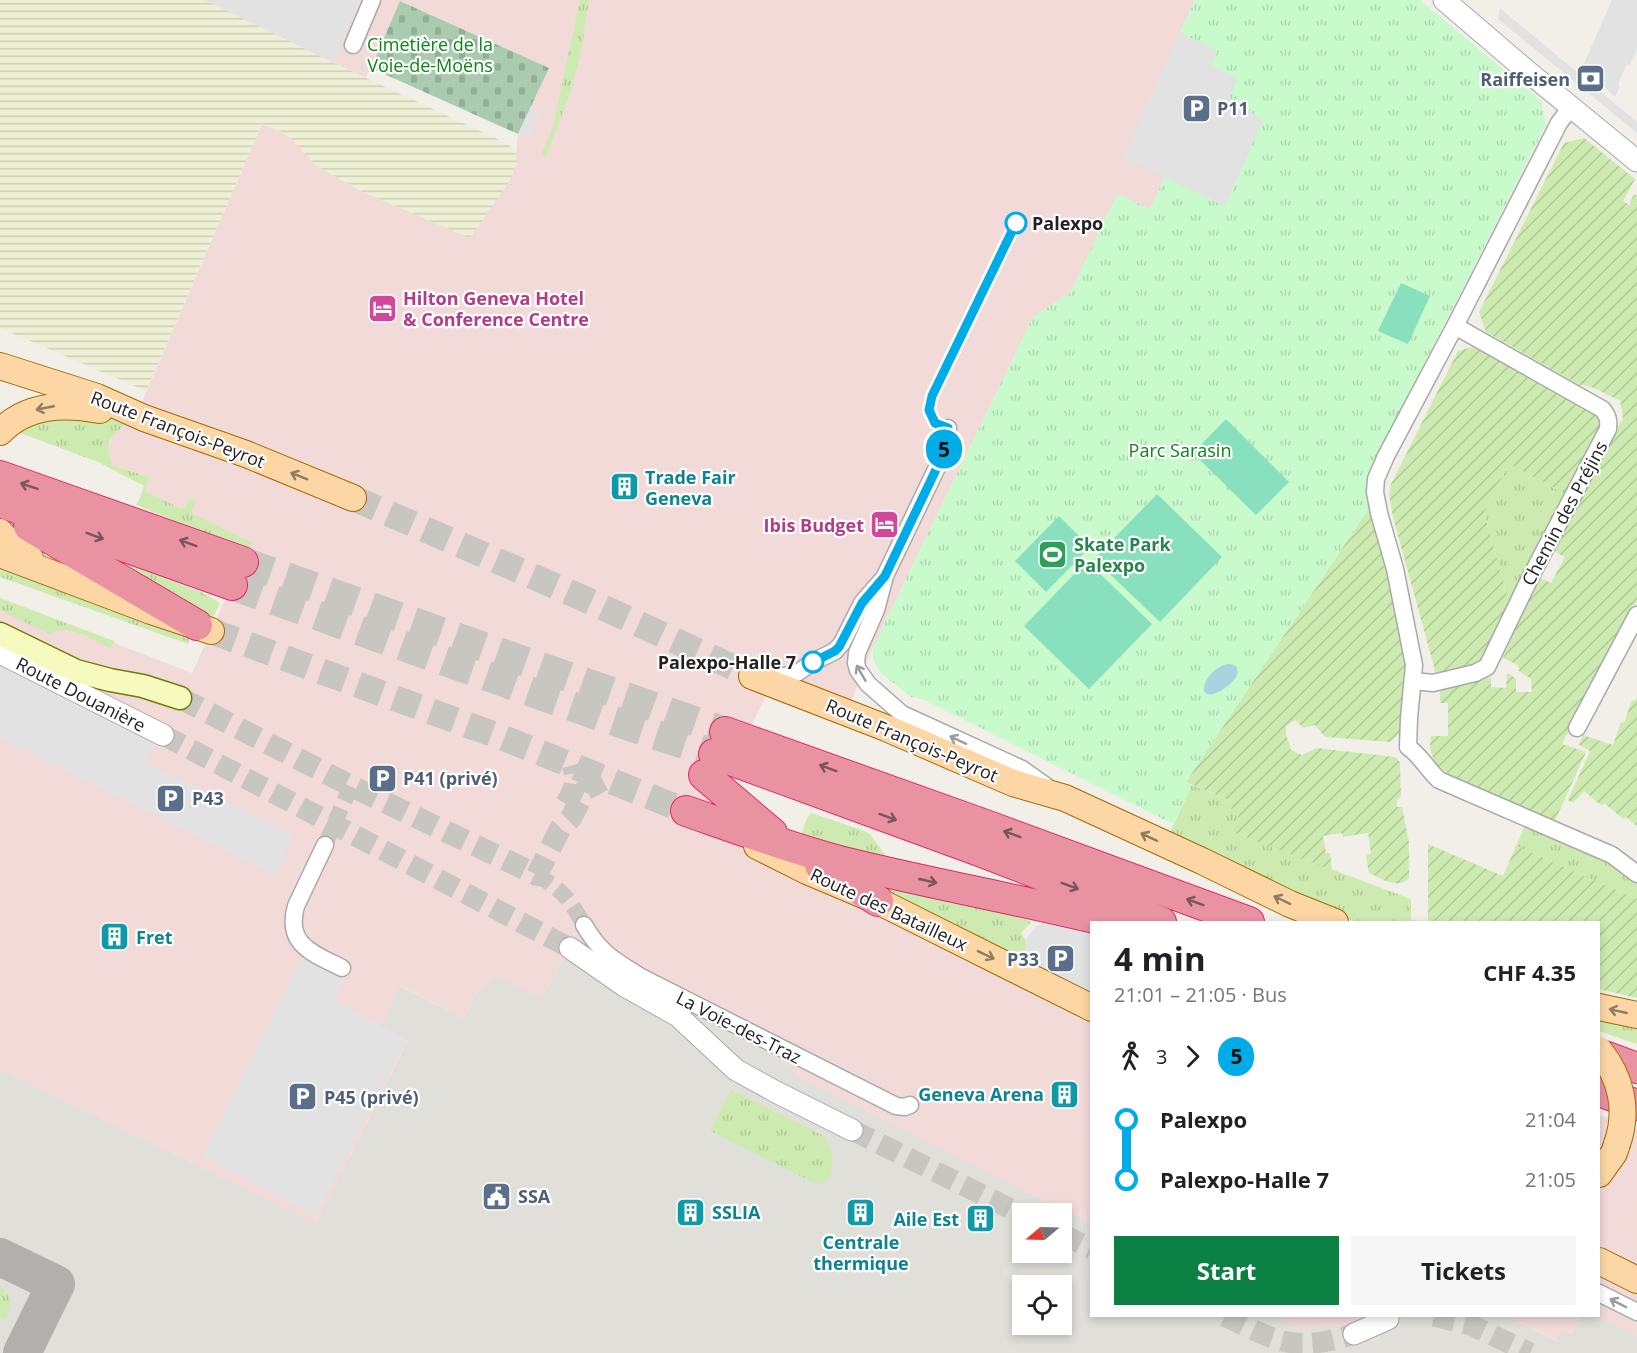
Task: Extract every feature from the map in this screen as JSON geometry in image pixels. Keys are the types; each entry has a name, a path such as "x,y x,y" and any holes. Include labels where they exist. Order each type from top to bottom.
{"highway":[{"path":"0,476 238,574 0,502"},
{"path":"0,511 204,628"},
{"path":"714,754 758,822 790,847 878,901"},
{"path":"714,754 971,848 1159,921"},
{"path":"714,754 991,827 1246,921"},
{"path":"686,811 790,847 843,862 1107,921"},
{"path":"1600,1052 1637,1068"},
{"path":"1600,1091 1637,1105"}],"main road":[{"name":"Route François-Peyrot","path":"0,363 98,397 144,418 246,454 353,498"},
{"path":"5,428 31,411 58,406 89,408 144,418"},
{"path":"3,543 55,574 151,611 204,628"},
{"path":"0,634 76,671 143,686 180,698"},
{"name":"Route François-Peyrot","path":"757,677 886,728 1013,783 1065,798 1203,861 1290,904 1332,921"},
{"name":"Route des Batailleux","path":"686,811 807,871 878,901 1090,1007"},
{"path":"1600,1007 1637,1016"},
{"path":"1600,1053 1615,1075 1621,1096 1623,1119 1614,1153 1600,1173"},
{"path":"1600,1262 1637,1280"}],"street":[{"path":"353,45 372,0"},
{"path":"1444,0 1637,161"},
{"path":"1570,107 1559,123 1386,456 1376,479 1375,492 1395,569 1414,665 1408,747 1418,754 1431,773 1439,780 1612,855 1637,874"},
{"name":"Chemin des Préjins","path":"1413,681 1433,683 1476,673 1487,667 1529,580 1608,429 1609,421 1602,409 1455,326"},
{"name":"Route François-Peyrot","path":"948,428 943,455 885,576 876,610 857,652 858,670 863,678 902,714 1022,769 1065,798"},
{"name":"Route François-Peyrot","path":"757,677 797,673 835,651 842,643 862,603 885,576"},
{"path":"1577,728 1637,615"},
{"name":"Route Douanière","path":"0,653 163,735"},
{"path":"325,845 296,906 293,930 298,940 309,951 342,968"},
{"name":"La Voie-des-Traz","path":"584,925 596,944 606,954 641,978 896,1106 910,1105"},
{"path":"570,948 622,985 678,1016 736,1070 852,1130"},
{"path":"1600,1294 1637,1312"},
{"path":"1354,1334 1388,1319"}],"shaded area":[{"path":"205,0 1195,0 1180,32 1218,52 1229,97 1263,120 1225,206 1165,177 1150,209 1120,195 1116,197 1070,293 1033,317 873,647 850,704 775,677 702,828 1026,984 1031,966 1027,938 1036,927 1043,923 1090,930 1090,1223 1072,1214 1072,1203 1050,1203 804,1080 772,1052 564,958 541,998 477,992 464,1018 401,986 408,1039 316,1223 0,1069 0,599 192,673 251,543 190,513 195,502 190,499 182,509 144,491 149,477 112,465 108,449 113,434 125,425 141,404 262,124 291,138 317,166 359,190 470,238 509,181 517,163 518,134 549,68 401,1 366,78"},
{"path":"205,0 360,0 334,63"},
{"path":"1612,0 1637,0 1637,49 1630,65 1627,64 1615,97 1583,66"},
{"path":"1500,8 1637,122 1637,133 1498,19"},
{"name":"P11","path":"1180,32 1218,52 1211,64 1237,80 1229,97 1263,120 1225,206 1123,157"},
{"path":"531,107 540,112 529,139 518,134"},
{"name":"P43","path":"0,662 155,740 145,762 294,834 275,875 0,737"},
{"name":"P33","path":"1047,922 1090,930 1090,998 1031,966 1025,951 1027,938 1036,927"},
{"path":"574,941 637,985 772,1052 804,1080 1050,1203 1012,1203 1012,1263 1072,1263 1072,1214 1090,1223 1090,1317 1277,1317 1306,1330 1335,1325 1375,1343 1384,1328 1387,1317 1510,1317 1557,1341 1562,1329 1571,1334 1580,1317 1598,1317 1637,1336 1637,1353 0,1353 0,1069 316,1223 408,1040 381,1026 400,986 464,1018 477,992 494,975 541,998"},
{"name":"P45 (privé)","path":"301,958 344,980 336,998 339,1003 406,1039 315,1215 202,1156"},
{"path":"1600,1115 1637,1128 1637,1336 1598,1317 1600,1317"},
{"path":"1277,1317 1387,1317 1384,1328 1375,1344 1335,1325 1306,1331"},
{"path":"1510,1317 1580,1317 1571,1334 1562,1329 1558,1341"}],"green space":[{"path":"0,0 205,0 508,144 516,154 517,163 509,182 470,238 359,190 317,166 291,138 262,124 146,391 0,328"},
{"path":"580,0 589,0 580,57 570,94 546,157 541,154 553,127"},
{"name":"Parc Sarasin","path":"1195,0 1420,0 1541,101 1546,125 1377,456 1367,483 1370,507 1186,782 1192,785 1173,824 923,699 911,697 878,669 873,659 873,647 1033,317 1070,293 1116,197 1120,195 1150,209 1165,177 1225,206 1229,97 1211,64 1217,52 1180,32"},
{"name":"Cimetière de la Voie-de-Moëns","path":"400,1 549,68 518,134 371,68"},
{"path":"1584,138 1635,179 1623,201 1629,205 1634,194 1637,196 1637,601 1562,744 1586,752 1554,823 1456,779 1436,765 1430,749 1431,736 1448,736 1448,703 1440,703 1440,689 1491,677 1491,687 1506,688 1507,674 1510,674 1516,679 1516,692 1532,692 1531,679 1519,671 1518,665 1503,658 1538,577 1551,583 1565,557 1552,550 1623,418 1620,400 1580,385 1486,332 1479,312 1564,143"},
{"path":"1401,283 1430,296 1408,344 1378,331"},
{"path":"1475,346 1596,411 1602,429 1567,495 1509,464 1484,512 1510,606 1483,665 1446,675 1436,674 1393,517 1389,494 1391,484 1458,351"},
{"path":"33,417 107,417 125,425 111,438 109,452 112,465 149,477 145,491 182,509 190,499 196,502 191,513 252,543 245,552 137,505 144,486 98,462 12,430"},
{"path":"1226,419 1289,482 1256,515 1193,453"},
{"path":"1509,464 1567,495 1510,606 1484,512"},
{"path":"1157,494 1222,557 1160,622 1094,559"},
{"path":"1370,507 1397,609 1408,671 1404,730 1390,742 1325,737 1315,725 1303,728 1295,720 1286,726 1286,734 1291,750 1302,755 1317,748 1395,757 1400,762 1401,796 1397,800 1397,807 1402,807 1409,842 1409,878 1400,883 1390,882 1369,873 1366,856 1371,853 1368,833 1343,837 1342,833 1323,836 1326,853 1330,853 1332,870 1232,832 1240,812 1231,809 1233,802 1186,782"},
{"name":"Skate Park Palexpo","path":"1059,516 1090,547 1046,592 1015,561"},
{"path":"59,537 201,592 220,603 213,618 185,607"},
{"path":"1087,561 1152,624 1089,689 1024,626"},
{"path":"0,564 192,635 188,644 0,577"},
{"path":"0,598 114,641 111,649 72,631 64,630 49,634 0,610"},
{"path":"1637,697 1637,826 1626,817 1623,819 1604,803 1602,806 1584,791 1573,803 1568,800 1590,751 1579,745 1583,735 1613,745 1632,700 1635,701"},
{"path":"1192,785 1233,802 1240,812 1232,832 1411,899 1411,920 1428,921 1353,921 1291,894 1170,832"},
{"path":"811,813 870,834 886,856 886,860 800,837"},
{"path":"1526,823 1615,863 1637,880 1637,899 1516,846"},
{"path":"1428,844 1503,876 1516,846 1637,899 1637,998 1600,989 1600,921 1428,921"},
{"path":"881,886 1016,914 1031,922 1021,933 1026,941 1026,953 1031,966 882,891"},
{"path":"1600,1016 1637,1025 1637,1044 1600,1031"},
{"path":"731,1090 824,1136 832,1155 831,1176 825,1182 816,1184 710,1131"},
{"path":"0,1286 7,1294 11,1306 5,1320 0,1317"}],"water":[{"path":"1234,665 1237,670 1236,678 1220,691 1206,693 1204,686 1211,674 1219,667"}],"taxiway":[{"path":"0,1257 56,1284 22,1353"}],"tunnel":[{"path":"353,498 578,596 752,676"},
{"path":"243,562 725,732"},
{"path":"232,585 602,717 714,754"},
{"path":"211,631 501,737 686,811"},
{"path":"180,698 351,786 537,875 560,829 571,818 586,789 605,779"},
{"path":"163,735 570,948"},
{"path":"566,804 575,786 573,765"},
{"path":"325,845 351,786"},
{"path":"537,875 565,896 584,925"},
{"path":"852,1130 1012,1210"},
{"path":"1072,1239 1090,1248"},
{"path":"1227,1317 1273,1338 1301,1344 1333,1340 1354,1334"},
{"path":"1438,1317 1471,1325 1530,1353"}],"bus line":[{"name":"5","path":"813,662 839,647 862,603 885,576 943,455 948,428 935,423 929,410 932,396 1016,223"}],"place":[{"name":"Raiffeisen","path":"1591,79"},
{"name":"P11","path":"1196,108"},
{"name":"Palexpo","path":"1016,223"},
{"name":"Hilton Geneva Hotel & Conference Centre","path":"382,308"},
{"name":"Trade Fair Geneva","path":"624,487"},
{"name":"Ibis Budget","path":"885,525"},
{"name":"Skate Park Palexpo","path":"1053,554"},
{"name":"Palexpo-Halle 7","path":"813,662"},
{"name":"P41 (privé)","path":"382,778"},
{"name":"P43","path":"171,798"},
{"name":"Fret","path":"115,937"},
{"name":"P33","path":"1060,959"},
{"name":"Geneva Arena","path":"1065,1094"},
{"name":"P45 (privé)","path":"303,1097"},
{"name":"SSA","path":"497,1196"},
{"name":"SSLIA","path":"691,1212"},
{"name":"Centrale thermique","path":"861,1213"},
{"name":"Aile Est","path":"980,1219"}]}
